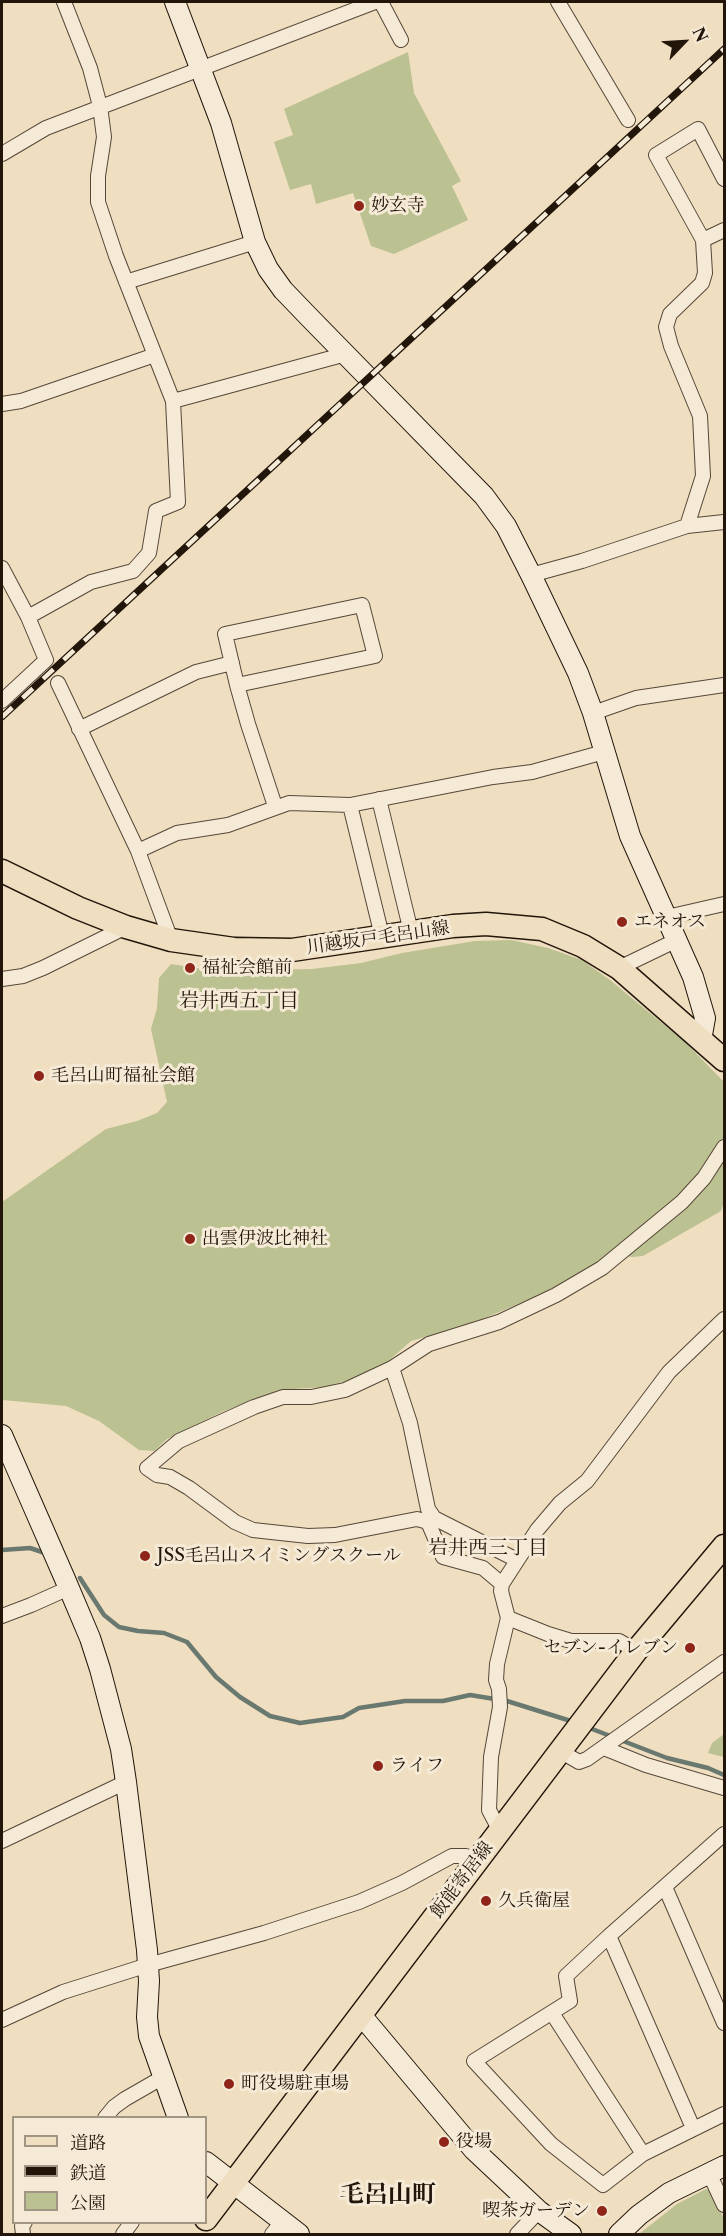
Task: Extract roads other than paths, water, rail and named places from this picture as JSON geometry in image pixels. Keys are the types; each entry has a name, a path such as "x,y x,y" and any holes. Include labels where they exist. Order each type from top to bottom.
{"main road":[{"name":"川越坂戸毛呂山線","path":"2,870 78,908 126,927 171,940 234,949 292,950 411,932 486,924 542,929 583,946 619,968 724,1060"},
{"name":"飯能寄居線","path":"207,2218 636,1651 724,1546"}],"street":[{"path":"28,617 91,582 133,571 149,553 156,511 178,502 173,401 126,282 98,202 98,176 104,137 100,106 90,68 64,2"},
{"path":"175,2 233,162 255,242 268,269 283,290 484,496 506,526 531,574 578,673 593,713 630,836 693,977 705,1018 701,1040"},
{"path":"2,154 46,128 375,2"},
{"path":"381,2 401,40"},
{"path":"558,2 628,120"},
{"path":"687,526 703,476 699,416 671,346 666,327 670,314 702,283 705,273 703,240 656,155 698,129 724,179"},
{"path":"703,240 724,230"},
{"path":"126,282 255,242"},
{"path":"173,401 346,354"},
{"path":"2,404 21,401 155,355"},
{"path":"531,574 582,561 687,526 724,522"},
{"path":"2,568 28,617 46,660 2,701"},
{"path":"237,685 375,656 362,605 225,634 237,685 248,724 275,806"},
{"path":"79,729 196,672 232,663"},
{"path":"58,683 138,851 171,940"},
{"path":"593,713 636,698 724,685"},
{"path":"138,851 177,833 228,825 275,806 289,803 350,805 493,777 532,772 604,752"},
{"path":"379,799 411,932"},
{"path":"350,805 382,936"},
{"path":"667,917 724,904"},
{"path":"2,979 23,976 44,968 126,927"},
{"path":"619,968 677,940"},
{"path":"502,1584 483,1568 443,1557 428,1522 417,1519 326,1536 253,1530 235,1522 189,1488 170,1477 157,1475 147,1468 179,1441 254,1407 283,1397 311,1397 345,1390 392,1368 429,1344 499,1322 556,1295 602,1268 682,1202 704,1178 724,1148"},
{"path":"500,1831 489,1810 491,1757 500,1707 496,1680 497,1664 508,1618 501,1591 502,1584 537,1530 560,1503 586,1481 669,1372 724,1319"},
{"path":"392,1368 410,1423 428,1509 434,1518 517,1560"},
{"path":"2,1435 90,1638 121,1749 148,1965 149,2036 177,2116"},
{"path":"2,1616 31,1605 67,1583"},
{"path":"508,1618 571,1641 619,1641 636,1651"},
{"path":"560,1751 579,1762 604,1748 724,1662"},
{"path":"604,1748 646,1765 724,1788"},
{"path":"2,1838 126,1782"},
{"path":"724,1838 665,1887 566,1976 570,2001 474,2061 551,2144 603,2186 643,2154 724,2114"},
{"path":"2,2020 63,1992 148,1965 264,1933 359,1902 402,1883 452,1856 466,1856 478,1860"},
{"path":"665,1887 724,2023"},
{"path":"609,1936 693,2128"},
{"path":"552,2013 643,2154"},
{"path":"361,2015 474,2150 539,2211 572,2235"},
{"path":"107,2116 125,2099 165,2076"},
{"path":"207,2163 233,2182 277,2228 299,2235"},
{"path":"619,2235 639,2215 669,2193 717,2170 724,2205"},
{"path":"517,2235 539,2211"}],"waterway":[{"path":"2,1550 30,1548 45,1553"},
{"path":"80,1578 104,1615 119,1627 164,1633 187,1642 216,1677 240,1697 270,1716 300,1723 343,1717 359,1708 405,1701 443,1701 470,1695 507,1701 574,1722"},
{"path":"587,1727 667,1758 708,1768 724,1775"}],"railway":[{"path":"2,717 724,49"}],"place":[{"name":"妙玄寺","path":"359,206"},
{"name":"エネオス","path":"622,922"},
{"name":"福祉会館前","path":"190,968"},
{"name":"毛呂山町福祉会館","path":"39,1076"},
{"name":"出雲伊波比神社","path":"190,1239"},
{"name":"JSS毛呂山スイミングスクール","path":"145,1556"},
{"name":"セブン-イレブン","path":"690,1648"},
{"name":"ライフ","path":"378,1766"},
{"name":"久兵衛屋","path":"486,1901"},
{"name":"町役場駐車場","path":"229,2084"},
{"name":"役場","path":"444,2142"},
{"name":"喫茶ガーデン","path":"602,2211"}],"district":[{"name":"岩井西五丁目","path":"239,1001"},
{"name":"岩井西三丁目","path":"488,1548"},
{"name":"毛呂山町","path":"388,2195"}]}
